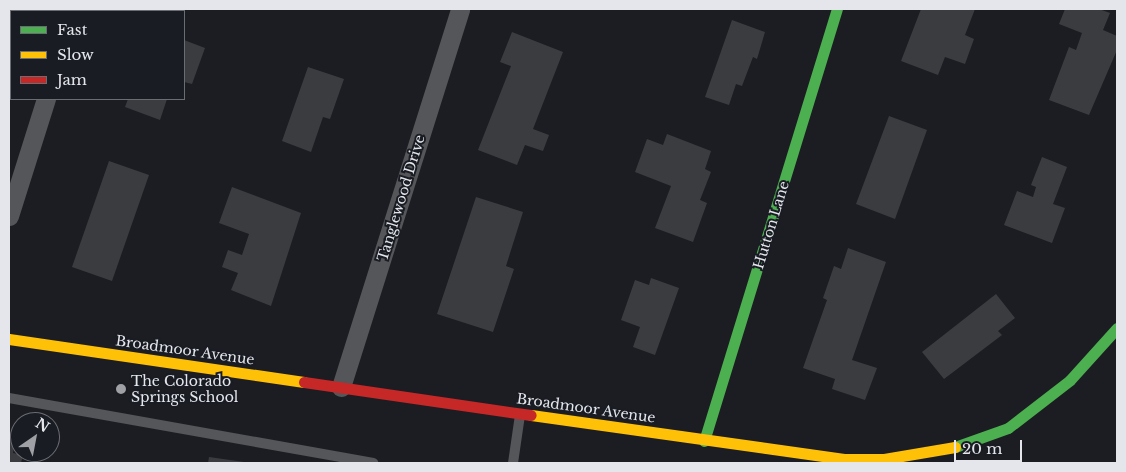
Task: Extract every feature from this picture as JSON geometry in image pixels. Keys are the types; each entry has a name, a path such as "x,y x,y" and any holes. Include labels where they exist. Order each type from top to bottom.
{"street":[{"name":"Tanglewood Drive","path":"341,387 460,9"},
{"name":"Hutton Lane","path":"704,441 837,9"},
{"path":"9,216 46,100"},
{"name":"Broadmoor Avenue","path":"9,340 704,441 782,458 884,459 948,450 981,440 1014,424 1070,380 1117,328"}],"lane":[{"path":"9,398 373,463"},
{"path":"513,463 520,414"}],"building":[{"path":"921,9 975,9 965,35 974,39 965,64 945,57 938,75 901,61"},
{"path":"1065,9 1099,9 1110,13 1103,30 1117,36 1117,50 1089,115 1049,100 1069,47 1076,50 1082,33 1059,24"},
{"path":"732,20 765,32 757,59 753,57 742,86 736,84 729,105 705,97"},
{"path":"512,32 563,52 533,129 549,135 543,151 525,145 517,165 478,150 511,66 500,62"},
{"path":"185,40 205,48 192,84 185,82"},
{"path":"308,67 344,79 330,119 323,117 311,152 282,141"},
{"path":"128,100 167,100 160,120 125,107"},
{"path":"889,116 927,130 895,219 856,204"},
{"path":"667,134 711,151 705,169 711,172 700,200 707,203 693,242 655,228 671,186 635,172 647,139 663,145"},
{"path":"1042,157 1067,167 1053,204 1065,208 1052,243 1004,225 1017,191 1033,197 1036,187 1031,185"},
{"path":"109,161 149,175 112,281 72,267"},
{"path":"232,187 301,213 271,306 231,290 238,273 222,267 228,250 242,255 249,234 219,223"},
{"path":"476,197 523,212 506,266 514,269 493,332 437,314"},
{"path":"848,248 886,262 852,360 877,368 865,400 832,389 835,379 803,368 827,300 823,298 834,266 841,269"},
{"path":"651,278 679,288 655,355 633,347 640,327 621,320 635,280 649,285"},
{"path":"996,294 1015,318 998,331 1002,335 944,379 922,352"},
{"path":"9,434 10,462 21,462 9,463"},
{"path":"209,457 244,462 244,463 208,463"}],"traffic: fast":[{"path":"704,441 837,9"},
{"path":"955,447 1008,428 1070,380 1117,328"}],"traffic: slow":[{"path":"9,339 304,382"},
{"path":"531,415 844,459 884,459 955,447"}],"traffic: jam":[{"path":"304,382 531,415"}],"place":[{"name":"The Colorado Springs School","path":"121,389"}]}
